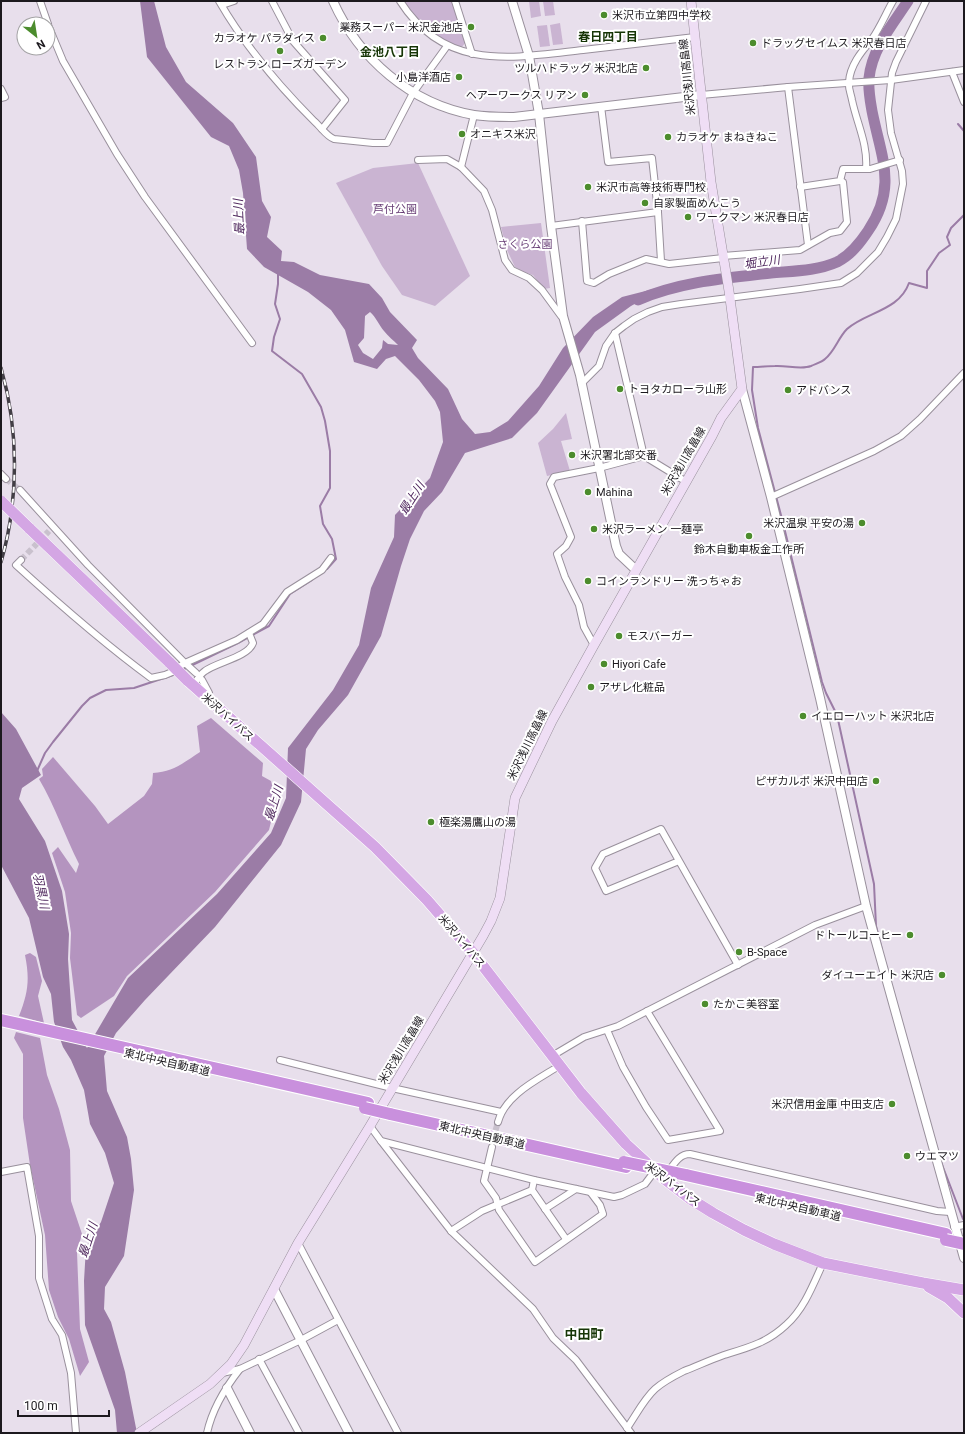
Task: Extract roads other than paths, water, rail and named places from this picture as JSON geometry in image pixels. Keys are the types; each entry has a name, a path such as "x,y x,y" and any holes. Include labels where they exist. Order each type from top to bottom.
{"highway":[{"name":"米沢バイパス","path":"1,501 173,668 194,678 209,699 375,847 427,900 473,953 581,1093 626,1144 658,1175 695,1202 744,1230 774,1244 823,1263 964,1290"},
{"name":"東北中央自動車道","path":"1,1020 391,1111 686,1178 949,1234 964,1239"},
{"name":"東北中央自動車道","path":"1,1024 204,1068"},
{"name":"東北中央自動車道","path":"949,1234 964,1244"},
{"path":"924,1283 948,1298 964,1313"}],"main road":[{"name":"米沢浅川高畠線","path":"139,1433 210,1384 231,1364 244,1345 298,1243 473,953 491,921 500,898 515,798 552,721 594,645 712,436 720,418 742,389 730,294 711,182 691,1"}],"street":[{"path":"40,1 45,16"},
{"path":"234,1 221,3 257,57 287,94 329,137 334,139 387,143 413,93 447,46"},
{"path":"272,1 292,41 345,100 322,129"},
{"path":"333,1 349,31 385,73 413,93 448,108 474,115 514,117 701,95 891,80 964,70"},
{"path":"400,1 419,26 447,46 472,54 491,57 529,56 695,37"},
{"path":"455,1 472,54"},
{"path":"512,1 529,56 539,114 551,226 563,316 580,375 616,546 619,554 636,570"},
{"path":"868,169 863,138 855,114 848,84 850,73 864,47 872,38 893,1"},
{"path":"581,384 599,366 606,346 616,333 634,319 662,307 730,294 841,283 857,273 878,252 888,237 896,219 903,184 900,160 891,133 888,110 892,73 926,1"},
{"path":"56,44 63,61 144,197 252,343"},
{"path":"952,72 964,102"},
{"path":"788,87 808,245"},
{"path":"1,89 5,97 1,98"},
{"path":"601,106 608,162 652,158 658,212 661,261"},
{"path":"461,166 474,115"},
{"path":"418,160 447,160 461,166 484,191 492,210 505,260 512,270 529,278 542,290 561,316 563,316"},
{"path":"840,181 843,170 868,169 900,160"},
{"path":"800,187 840,181"},
{"path":"582,221 587,281 594,283 609,274 646,260 661,261 669,264 723,257 800,250 830,233 840,231 847,222 843,182 840,181"},
{"path":"551,226 658,212"},
{"path":"616,333 644,456"},
{"path":"771,496 874,451 901,436 920,419 964,373"},
{"path":"742,389 771,496 820,698 866,906 950,1212 949,1234 964,1258"},
{"path":"594,645 584,627 579,605 565,577 557,554 566,546 571,537 550,484 554,477 599,468 644,456 686,481"},
{"path":"1,474 6,479"},
{"path":"20,490 51,529 186,664 194,678 204,671 240,655 251,648 253,643 250,636"},
{"path":"21,560 16,565 64,609 114,652 151,678 165,675 173,668 186,664 250,636 267,621 287,592 322,570 331,558"},
{"path":"679,861 606,891 595,868 603,854 661,829 738,965"},
{"path":"552,1056 584,1037 618,1026 815,925 866,906"},
{"path":"607,1030 623,1067 646,1107 668,1140 720,1131 647,1011"},
{"path":"280,1060 392,1088 501,1112"},
{"path":"498,1122 501,1112 514,1096 559,1066"},
{"path":"370,1126 451,1231 533,1309 553,1338 576,1360 629,1430 649,1396 656,1388 671,1377 722,1356 755,1346 773,1336 786,1325 798,1313 808,1296 823,1263"},
{"path":"381,1141 534,1180 617,1197 645,1184 683,1155 690,1154 937,1211 950,1212"},
{"path":"492,1146 484,1181 498,1204 499,1210 535,1262 603,1214 600,1205 592,1193"},
{"path":"1,1172 26,1167 39,1236 39,1278 52,1319 62,1335 71,1373 76,1433"},
{"path":"534,1180 532,1190 566,1239"},
{"path":"545,1209 576,1189"},
{"path":"451,1231 482,1211 532,1190"},
{"path":"949,1234 964,1225"},
{"path":"298,1243 398,1433"},
{"path":"274,1289 349,1433"},
{"path":"221,1374 240,1370 338,1320"},
{"path":"260,1359 299,1433"},
{"path":"207,1433 211,1417 227,1388 240,1370"},
{"path":"227,1388 250,1433"}],"water":[{"path":"140,1 154,1 166,47 186,82 233,123 256,157 262,201 271,217 267,237 282,251 281,261 294,262 320,275 369,284 382,298 390,312 417,340 412,348 418,358 448,389 462,419 475,434 490,432 508,421 539,386 563,348 593,317 622,297 669,285 631,306 595,332 537,413 512,438 465,453 442,492 424,511 410,539 381,636 348,695 318,730 306,749 301,802 281,845 215,927 145,1000 116,1033 104,1056 107,1091 127,1137 134,1190 124,1256 105,1287 104,1309 111,1322 125,1372 137,1433 117,1433 115,1410 85,1325 84,1281 86,1247 101,1222 114,1183 105,1153 90,1124 84,1090 71,1060 63,1047 54,1022 51,994 43,977 29,918 1,865 1,712 16,729 41,775 22,788 19,799 45,841 62,891 69,934 68,959 72,1020 87,1048 128,978 217,894 271,833 286,798 288,748 333,690 359,645 371,588 394,537 395,515 430,478 443,442 440,412 435,401 419,380 395,356 386,359 377,369 354,362 345,330 331,310 308,292 264,267 247,249 243,193 239,170 229,146 211,137 147,57","holes":["370,312 389,337 398,345 388,344 383,340 382,348 373,359 363,353 358,345 364,338 365,316"]}],"waterway":[{"name":"堀立川","path":"638,300 686,285 720,279 821,267 837,262 847,256 855,248 862,240 877,215 883,200 885,186 883,158 869,95 869,78 871,67 878,47 908,1"},
{"path":"958,124 964,131"},
{"path":"882,950 876,926 874,884 837,715 822,682 758,428 752,390 753,367 779,366 803,368 820,362 828,356 847,329 855,323 898,300 909,283 927,288 927,271 939,253 950,245 947,237 951,228 964,215"},
{"path":"278,273 275,304 280,319 274,337 272,351 302,374 321,407 330,451 330,488 320,506 323,524 332,539 336,559 327,569"},
{"path":"182,670 269,626 290,594 312,580"},
{"path":"37,771 45,753 90,698 106,690 134,688 173,675"},
{"path":"941,1162 964,1219"}],"tunnel":[{"path":"6,479 20,490"},
{"path":"21,560 49,531"},
{"path":"493,1139 498,1122"}],"railway":[{"path":"1,368 7,392 14,440 14,490 7,538 1,562"}],"place":[{"name":"米沢市立第四中学校","path":"604,15"},
{"name":"業務スーパー 米沢金池店","path":"471,27"},
{"name":"カラオケ パラダイス","path":"323,38"},
{"name":"ドラッグセイムス 米沢春日店","path":"753,43"},
{"name":"レストラン ローズガーデン","path":"280,51"},
{"name":"ツルハドラッグ 米沢北店","path":"646,68"},
{"name":"小島洋酒店","path":"459,77"},
{"name":"ヘアーワークス リアン","path":"585,95"},
{"name":"オニキス米沢","path":"462,134"},
{"name":"カラオケ まねきねこ","path":"668,137"},
{"name":"米沢市高等技術専門校","path":"588,187"},
{"name":"自家製面めんこう","path":"645,203"},
{"name":"ワークマン 米沢春日店","path":"688,217"},
{"name":"トヨタカローラ山形","path":"620,389"},
{"name":"アドバンス","path":"788,390"},
{"name":"米沢署北部交番","path":"572,455"},
{"name":"Mahina","path":"588,492"},
{"name":"米沢温泉 平安の湯","path":"862,523"},
{"name":"米沢ラーメン 一麺亭","path":"594,529"},
{"name":"鈴木自動車板金工作所","path":"749,536"},
{"name":"コインランドリー 洗っちゃお","path":"588,581"},
{"name":"モスバーガー","path":"619,636"},
{"name":"Hiyori Cafe","path":"604,664"},
{"name":"アザレ化粧品","path":"591,687"},
{"name":"イエローハット 米沢北店","path":"803,716"},
{"name":"ピザカルポ 米沢中田店","path":"876,781"},
{"name":"極楽湯鷹山の湯","path":"431,822"},
{"name":"ドトールコーヒー","path":"910,935"},
{"name":"B-Space","path":"739,952"},
{"name":"ダイユーエイト 米沢店","path":"942,975"},
{"name":"たかこ美容室","path":"705,1004"},
{"name":"米沢信用金庫 中田支店","path":"892,1104"},
{"name":"ウエマツ","path":"907,1156"}],"district":[{"name":"春日四丁目","path":"608,37"},
{"name":"金池八丁目","path":"390,52"},
{"name":"中田町","path":"584,1334"}],"park label":[{"name":"芦付公園","path":"395,209"},
{"name":"さくら公園","path":"525,244"}],"water label":[{"name":"最上川","path":"239,217"},
{"name":"最上川","path":"412,498"},
{"name":"最上川","path":"274,803"},
{"name":"羽黒川","path":"41,891"},
{"name":"最上川","path":"88,1240"}]}
